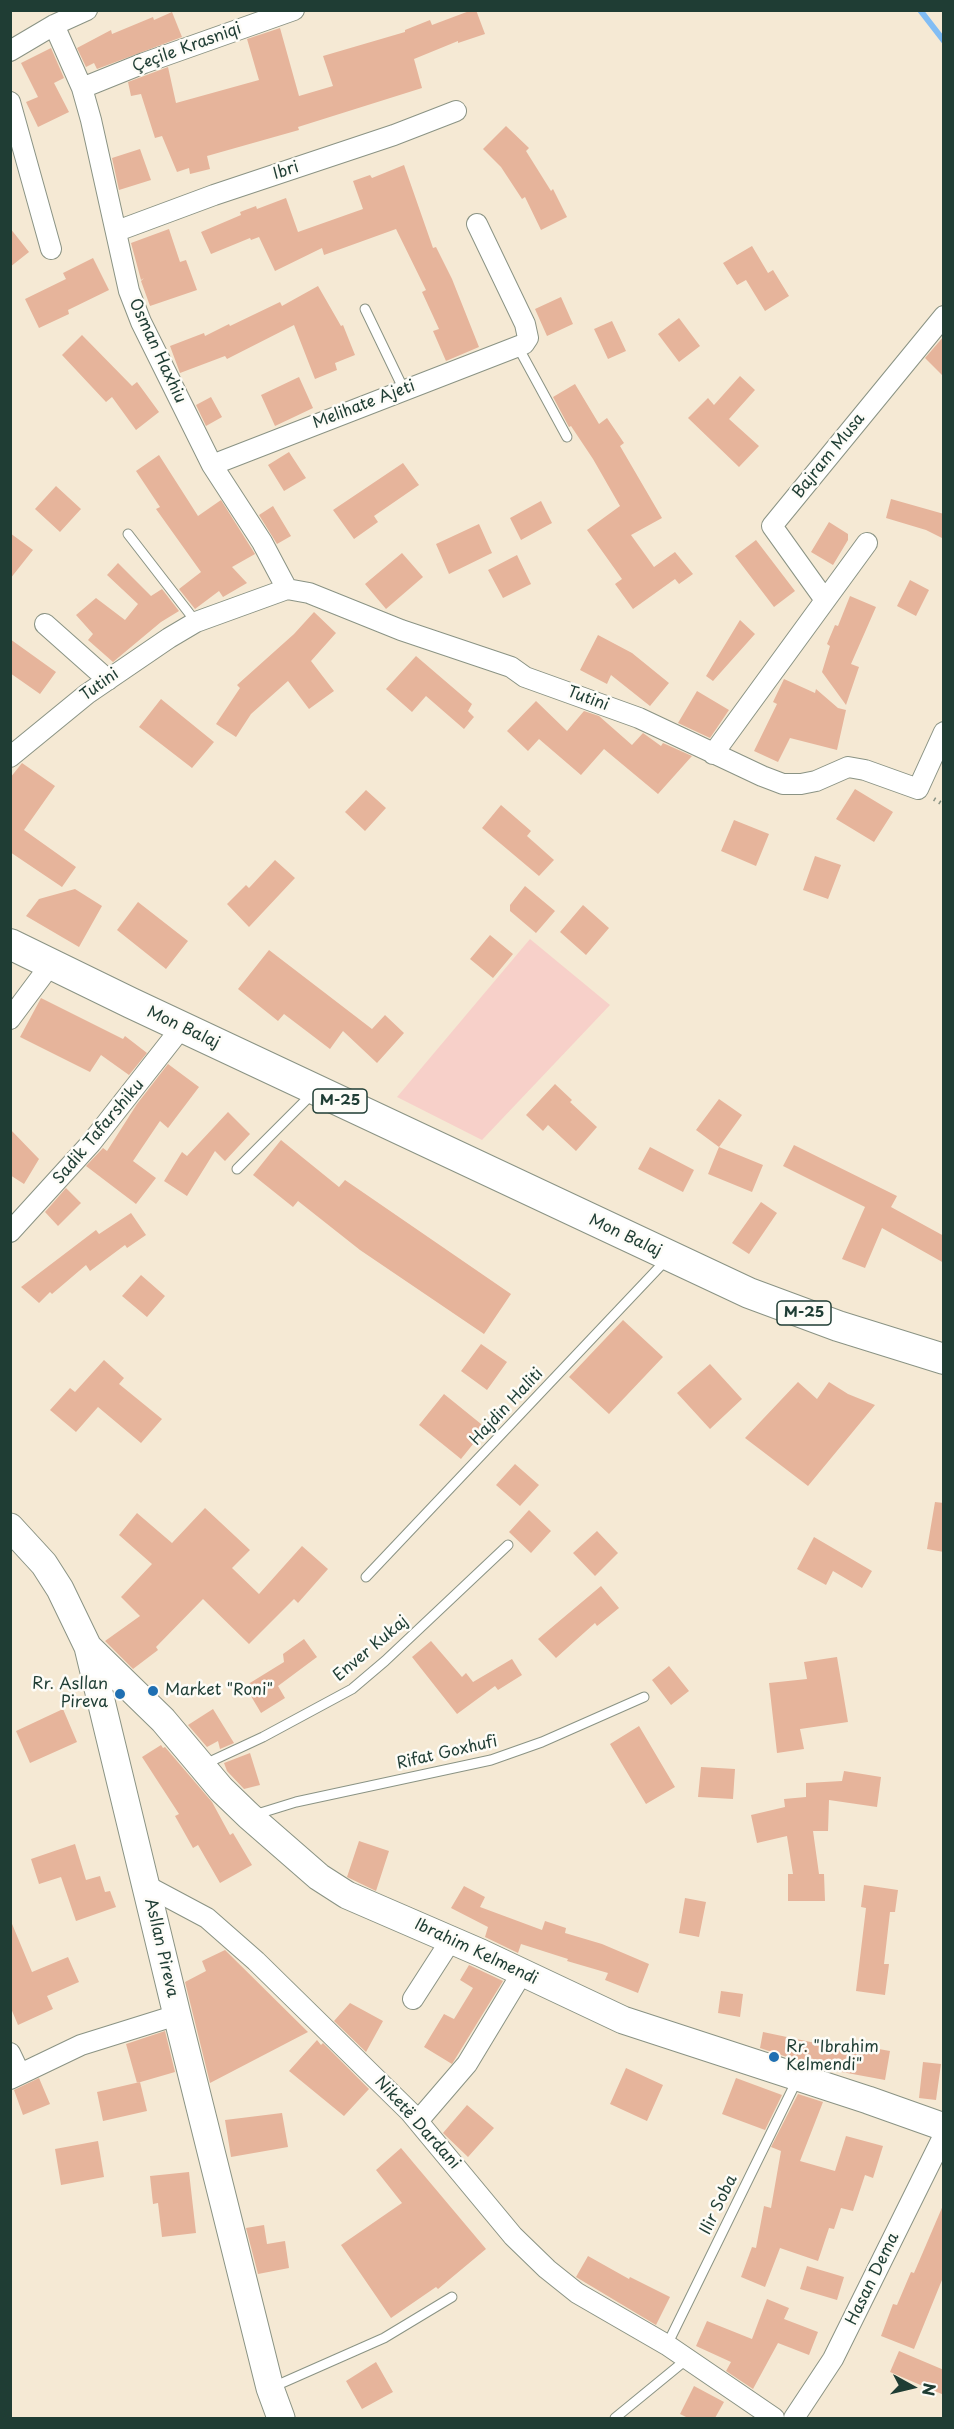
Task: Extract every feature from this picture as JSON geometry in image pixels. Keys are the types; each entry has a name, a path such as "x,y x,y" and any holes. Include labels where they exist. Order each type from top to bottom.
{"main road":[{"name":"Mon Balaj","path":"10,944 749,1293 838,1326 944,1359"}],"street":[{"path":"10,51 54,25 87,10"},
{"name":"Çeçile Krasniqi","path":"82,88 144,63 294,10"},
{"name":"Osman Haxhiu","path":"54,25 82,88 100,155 129,291 141,322 212,465 262,542 286,589"},
{"path":"10,102 51,249"},
{"name":"Ibri","path":"117,231 456,111"},
{"path":"477,224 525,324 528,338 518,347"},
{"name":"Bajram Musa","path":"825,600 772,526 944,316"},
{"name":"Melihate Ajeti","path":"212,465 518,347"},
{"path":"713,754 867,543"},
{"name":"Tutini","path":"10,757 108,680 169,638 196,622 286,589 309,592 401,630 511,668 525,677 639,718 713,754 783,784 816,781 848,767 865,770 918,789 944,732"},
{"path":"45,624 108,680"},
{"path":"10,1019 51,964"},
{"name":"Sadik Tafarshiku","path":"10,1232 113,1116 183,1027"},
{"name":"Asllan Pireva","path":"10,1527 27,1542 55,1581 88,1647 270,2388 281,2418"},
{"name":"Ibrahim Kelmendi","path":"88,1647 163,1720 221,1790 319,1876 347,1895 451,1940 623,2020 944,2127"},
{"name":"Niketë Dardani","path":"147,1886 207,1918 229,1936 369,2070 418,2121 513,2236 547,2269 577,2293 667,2345 774,2418"},
{"path":"413,1999 451,1940"},
{"path":"418,2121 467,2064 522,1973"},
{"path":"10,2053 15,2077 81,2045 177,2015"},
{"name":"Hasan Dema","path":"794,2418 832,2359 944,2135"}],"lane":[{"path":"365,309 404,390"},
{"path":"518,347 567,437"},
{"path":"128,534 196,622"},
{"path":"237,1169 316,1090"},
{"name":"Hajdin Haliti","path":"366,1577 669,1257"},
{"name":"Enver Kukaj","path":"202,1765 263,1737 352,1689 385,1661 507,1545"},
{"name":"Rifat Goxhufi","path":"249,1816 296,1802 491,1760 542,1742 644,1697"},
{"name":"Ilir Soba","path":"667,2345 798,2078"},
{"path":"270,2388 384,2338 452,2297"},
{"path":"615,2418 687,2359"}],"shaded area":[{"path":"530,939 610,1005 482,1140 397,1097"}],"building":[{"path":"476,10 485,34 458,43 458,41 414,59 422,88 298,127 299,130 207,156 210,169 190,174 189,168 177,172 162,136 155,138 141,94 131,96 128,82 168,67 176,103 259,80 247,39 280,28 299,96 333,86 323,56 405,32 405,30 430,20 432,25"},
{"path":"172,12 182,37 97,69 94,63 86,67 77,48 111,30 112,34 153,17 154,20"},
{"path":"51,48 64,78 54,83 69,112 38,127 26,102 38,97 21,63"},
{"path":"506,126 529,148 526,151 551,191 553,189 567,217 541,230 525,197 522,199 501,167 483,149"},
{"path":"140,149 151,180 119,190 112,158"},
{"path":"404,165 433,248 436,247 452,279 479,347 446,361 433,331 439,329 422,292 426,290 396,229 324,255 322,248 275,271 259,237 251,240 250,238 211,254 201,232 241,215 240,212 256,206 257,209 286,198 298,232 363,209 353,181 370,175 372,178"},
{"path":"10,228 29,252 10,267"},
{"path":"169,229 180,262 186,260 197,290 150,306 141,281 144,278 141,280 131,243"},
{"path":"752,246 768,273 773,270 789,296 765,311 746,280 737,285 723,263"},
{"path":"93,258 109,290 68,310 69,314 39,328 25,299 66,279 63,273"},
{"path":"318,286 341,326 343,325 355,355 335,363 337,370 315,379 294,325 227,359 225,356 180,373 170,346 204,333 205,336 229,324 230,326 280,302 282,306"},
{"path":"561,297 573,324 547,336 535,309"},
{"path":"679,318 700,346 679,362 658,334"},
{"path":"612,321 626,351 608,359 594,329"},
{"path":"82,335 132,386 137,382 159,412 136,430 112,397 106,402 62,355"},
{"path":"944,336 944,377 925,358"},
{"path":"740,376 755,390 729,419 759,446 739,467 688,418 708,398 714,405"},
{"path":"299,377 313,408 275,426 261,395"},
{"path":"575,384 599,424 607,418 624,443 620,446 662,518 631,535 654,567 675,552 693,574 679,584 675,579 633,609 615,584 622,579 587,530 620,506 593,459 571,426 569,427 553,397"},
{"path":"211,397 222,417 206,426 196,405"},
{"path":"289,452 306,478 284,491 268,465"},
{"path":"159,455 198,516 221,500 255,554 232,567 247,583 223,597 219,591 195,609 179,589 201,572 156,509 160,507 136,471"},
{"path":"403,463 419,485 374,516 378,522 354,539 333,510"},
{"path":"56,486 81,509 60,532 35,509"},
{"path":"891,499 944,514 944,539 926,530 886,518"},
{"path":"541,501 552,523 521,540 510,518"},
{"path":"273,506 291,536 277,544 259,515"},
{"path":"829,522 848,534 848,540 833,565 811,552"},
{"path":"479,524 492,553 449,574 436,544"},
{"path":"10,533 33,550 10,579"},
{"path":"756,540 795,591 774,607 735,556"},
{"path":"402,553 423,577 386,609 365,584"},
{"path":"517,555 531,584 503,598 488,570"},
{"path":"118,563 151,596 162,589 179,611 161,622 113,662 88,640 93,634 76,615 96,598 125,620 138,604 107,575"},
{"path":"910,580 929,590 916,616 897,606"},
{"path":"850,596 876,607 851,664 859,667 846,705 822,672 830,646 827,644 835,625 838,626"},
{"path":"314,612 336,633 311,661 334,691 309,709 288,681 251,714 236,737 216,724 240,688 237,685 294,634"},
{"path":"740,620 755,634 713,681 706,676"},
{"path":"598,635 632,653 669,683 650,706 611,675 607,684 580,670"},
{"path":"10,639 56,672 40,694 10,673"},
{"path":"416,656 472,704 468,711 474,717 464,729 426,696 412,712 386,689"},
{"path":"784,679 815,693 816,689 838,708 846,710 837,750 790,738 778,762 754,751 777,704 773,702"},
{"path":"697,691 729,710 710,738 678,723"},
{"path":"161,699 214,742 192,768 139,727"},
{"path":"536,701 567,731 584,711 599,716 632,745 643,733 661,746 663,743 692,756 658,794 604,749 581,775 539,739 528,751 507,731"},
{"path":"22,763 55,786 24,830 76,867 62,887 10,852 10,778"},
{"path":"855,789 893,812 874,842 836,819"},
{"path":"366,790 386,808 365,831 345,812"},
{"path":"501,805 531,831 527,836 554,860 539,876 482,828"},
{"path":"734,820 769,834 756,866 721,851"},
{"path":"815,856 841,865 828,899 803,890"},
{"path":"275,860 295,878 249,927 227,904 246,885 249,888"},
{"path":"525,886 555,911 536,933 510,911 510,905"},
{"path":"75,889 102,906 79,947 26,916 39,899"},
{"path":"138,902 188,941 166,969 117,930"},
{"path":"583,905 609,928 586,955 560,932"},
{"path":"490,935 513,954 493,978 470,959"},
{"path":"269,950 372,1029 385,1015 404,1033 377,1063 343,1031 330,1049 284,1014 278,1021 238,989"},
{"path":"41,998 123,1039 125,1036 147,1053 129,1075 101,1055 90,1072 20,1037"},
{"path":"168,1064 199,1087 168,1128 160,1121 133,1161 156,1178 136,1204 86,1166 103,1148 107,1151 137,1104"},
{"path":"555,1084 572,1100 570,1102 597,1127 576,1151 548,1125 543,1131 526,1115"},
{"path":"719,1099 742,1115 719,1147 696,1130"},
{"path":"228,1112 250,1134 225,1161 215,1151 187,1196 164,1181 182,1152 187,1156"},
{"path":"10,1129 39,1159 24,1184 10,1175"},
{"path":"281,1140 339,1187 345,1180 511,1294 484,1334 360,1250 298,1201 293,1207 253,1175"},
{"path":"794,1145 897,1196 891,1207 944,1236 944,1263 882,1228 865,1268 842,1259 865,1207 783,1166"},
{"path":"650,1147 694,1170 683,1192 638,1169"},
{"path":"719,1147 763,1165 752,1192 708,1174"},
{"path":"66,1188 81,1203 58,1226 45,1212"},
{"path":"761,1202 777,1213 749,1254 732,1243"},
{"path":"131,1213 146,1235 127,1248 125,1245 90,1271 86,1265 39,1303 21,1287 96,1230 99,1234"},
{"path":"141,1275 165,1296 147,1317 122,1296"},
{"path":"623,1320 663,1357 609,1414 569,1377"},
{"path":"481,1344 507,1362 487,1390 461,1371"},
{"path":"104,1360 124,1378 119,1384 162,1419 141,1443 98,1407 76,1432 50,1410 70,1388 75,1392"},
{"path":"710,1364 742,1399 710,1429 677,1393"},
{"path":"798,1382 817,1399 829,1382 848,1394 875,1405 808,1486 745,1438"},
{"path":"444,1394 486,1428 461,1459 419,1425"},
{"path":"515,1464 539,1485 520,1506 496,1485"},
{"path":"935,1502 944,1503 944,1552 927,1549"},
{"path":"205,1508 250,1550 232,1568 259,1594 302,1546 328,1569 298,1603 294,1599 249,1644 203,1599 156,1647 158,1650 133,1669 105,1641 140,1616 121,1597 152,1564 119,1535 137,1513 172,1543"},
{"path":"529,1510 551,1531 531,1553 509,1532"},
{"path":"597,1531 618,1553 595,1576 573,1553"},
{"path":"814,1537 872,1571 862,1588 833,1571 826,1585 797,1569"},
{"path":"601,1586 619,1608 597,1626 595,1623 556,1658 538,1639"},
{"path":"304,1639 317,1657 278,1686 285,1698 261,1713 245,1686 284,1662 283,1654"},
{"path":"431,1641 462,1677 466,1673 473,1682 512,1659 522,1675 498,1690 495,1686 457,1714 412,1657"},
{"path":"837,1657 848,1722 800,1729 804,1749 777,1753 769,1683 807,1679 804,1662"},
{"path":"669,1666 689,1691 671,1705 652,1680"},
{"path":"63,1709 77,1742 30,1763 16,1731"},
{"path":"213,1709 234,1743 220,1749 218,1741 207,1747 188,1725"},
{"path":"639,1726 675,1787 646,1804 610,1744"},
{"path":"161,1745 212,1802 230,1835 233,1833 252,1865 220,1883 198,1845 193,1848 175,1816 179,1814 142,1757"},
{"path":"250,1753 260,1785 244,1789 227,1771 224,1763"},
{"path":"701,1767 735,1769 733,1799 698,1797"},
{"path":"844,1771 881,1777 877,1807 829,1800 828,1831 813,1831 819,1874 824,1874 825,1901 788,1901 788,1874 793,1874 787,1836 757,1843 751,1815 785,1807 784,1799 806,1797 806,1783 842,1781"},
{"path":"359,1841 389,1851 376,1891 347,1877"},
{"path":"75,1844 86,1880 100,1876 105,1892 110,1891 116,1907 76,1921 61,1877 39,1884 31,1859"},
{"path":"864,1885 898,1890 895,1912 890,1912 884,1964 889,1964 885,1995 856,1991 866,1908 861,1907"},
{"path":"464,1886 485,1897 480,1907 542,1930 545,1921 566,1928 565,1933 602,1944 649,1964 638,1993 605,1980 608,1973 521,1944 518,1953 485,1937 488,1927 451,1908"},
{"path":"685,1898 706,1902 699,1937 679,1933"},
{"path":"10,1919 32,1972 68,1957 79,1982 47,1996 53,2009 18,2025 10,2006"},
{"path":"225,1950 308,2032 210,2083 185,1982 206,1971 202,1961"},
{"path":"469,1965 503,1981 452,2064 424,2047 444,2014 454,2019 473,1988 460,1980"},
{"path":"721,1991 743,1994 740,2017 718,2013"},
{"path":"350,2003 383,2021 366,2052 334,2021"},
{"path":"165,2031 175,2072 137,2083 126,2044"},
{"path":"763,2032 844,2049 845,2043 890,2051 885,2080 820,2068 760,2048"},
{"path":"317,2040 321,2045 323,2043 369,2089 344,2116 289,2071"},
{"path":"923,2062 941,2064 936,2100 919,2098"},
{"path":"626,2068 663,2085 647,2121 610,2104"},
{"path":"39,2078 50,2104 23,2115 14,2090"},
{"path":"736,2078 782,2095 765,2130 722,2114"},
{"path":"140,2082 147,2111 103,2121 97,2092"},
{"path":"798,2094 823,2102 800,2161 835,2171 846,2136 883,2146 873,2178 865,2175 853,2211 841,2208 834,2229 829,2228 818,2261 780,2248 765,2287 741,2277 752,2247 756,2248 764,2206 771,2208 781,2151 771,2147"},
{"path":"467,2105 494,2128 468,2157 443,2133"},
{"path":"282,2113 288,2147 231,2157 225,2120"},
{"path":"98,2141 104,2177 61,2185 55,2149"},
{"path":"401,2148 486,2249 438,2289 436,2287 391,2318 341,2245 402,2203 376,2170"},
{"path":"189,2172 196,2233 162,2237 158,2203 153,2204 150,2176"},
{"path":"944,2203 944,2275 914,2349 881,2336 893,2304 897,2305 911,2272 914,2273"},
{"path":"264,2225 267,2244 285,2241 289,2268 258,2274 246,2228"},
{"path":"588,2256 629,2279 630,2277 670,2297 656,2325 576,2277"},
{"path":"807,2266 844,2277 837,2300 800,2289"},
{"path":"767,2299 789,2308 784,2319 818,2332 809,2355 778,2343 753,2389 726,2371 731,2362 696,2346 707,2321 752,2339"},
{"path":"899,2351 944,2370 944,2395 890,2372"},
{"path":"376,2362 393,2392 362,2409 346,2381"},
{"path":"694,2386 724,2402 715,2418 688,2418 680,2414"}],"waterway":[{"path":"920,10 944,41"}],"place":[{"name":"Market \"Roni\"","path":"153,1691"},
{"name":"Rr. Asllan Pireva","path":"120,1694"},
{"name":"Rr. \"Ibrahim Kelmendi\"","path":"774,2057"}]}
